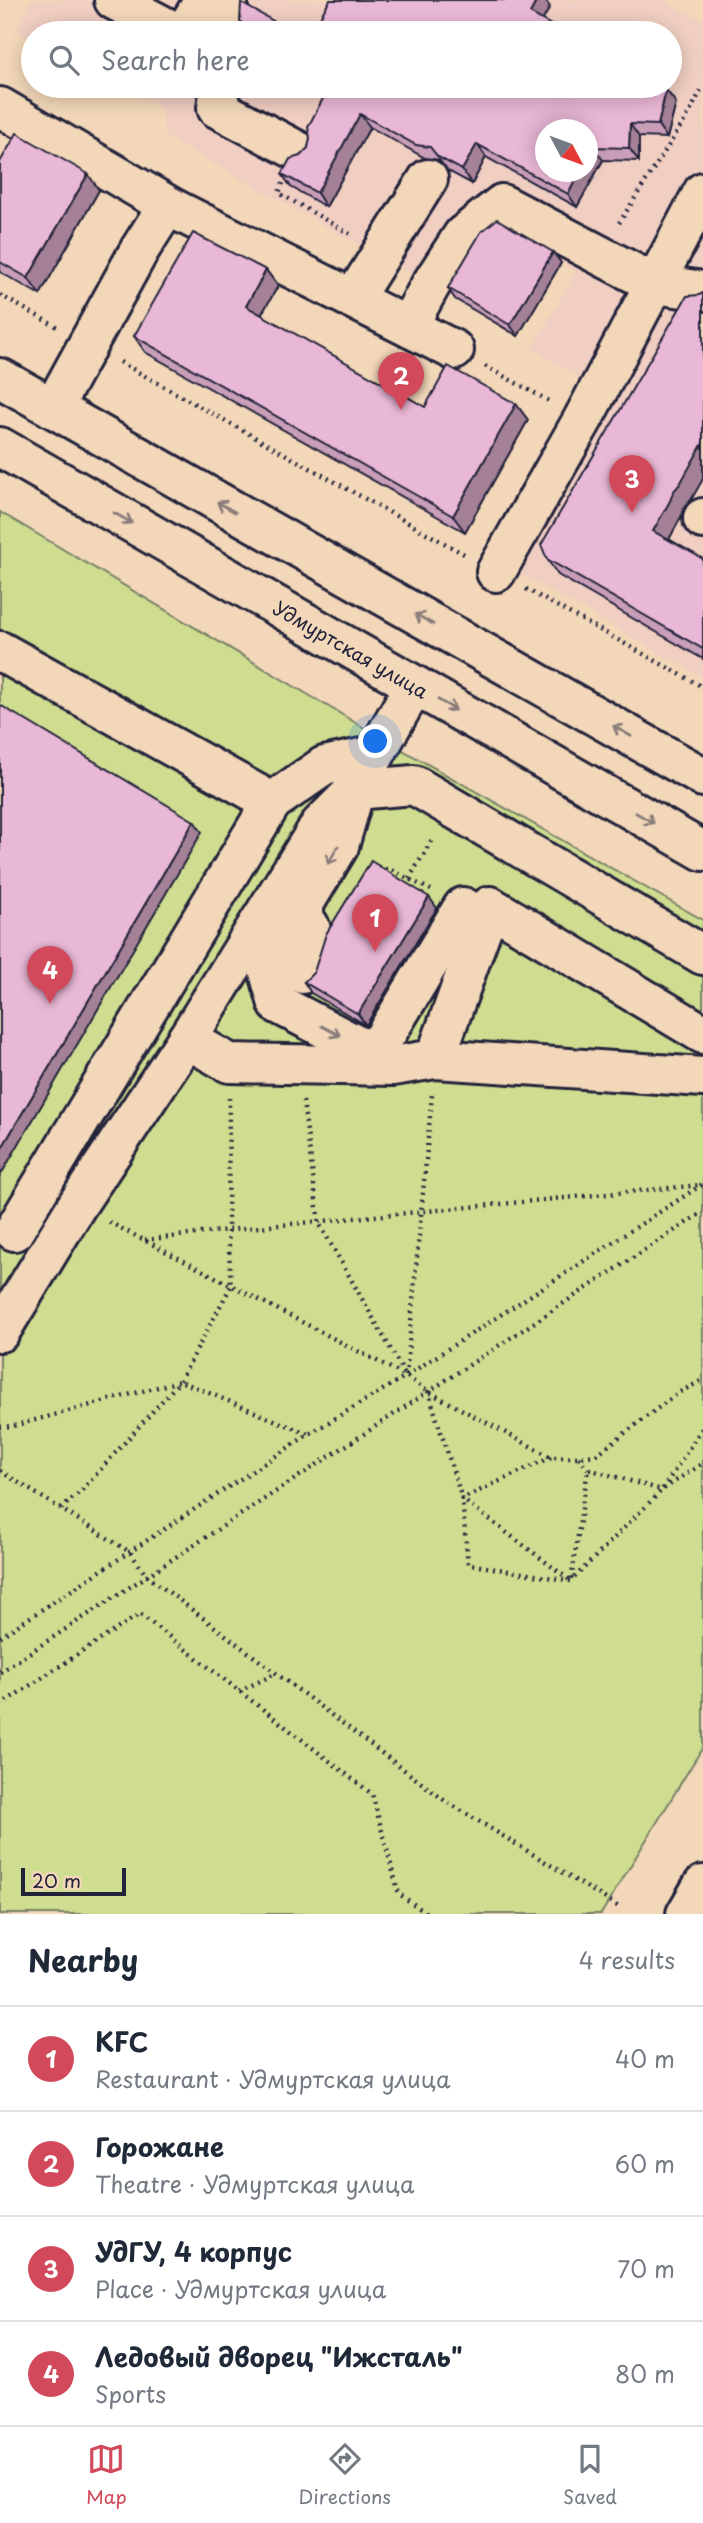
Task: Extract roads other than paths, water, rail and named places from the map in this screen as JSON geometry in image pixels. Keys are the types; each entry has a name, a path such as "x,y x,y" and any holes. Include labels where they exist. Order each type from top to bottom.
{"main road":[{"path":"114,0 154,21"},
{"path":"191,21 204,0"},
{"path":"228,0 228,21"},
{"path":"218,98 217,108 298,151"},
{"path":"0,107 174,209 454,349"},
{"path":"353,299 428,179"},
{"path":"496,572 583,418 703,192"},
{"path":"408,326 463,235 502,204 654,284 703,291"},
{"path":"53,408 140,249 161,216 174,209"},
{"path":"0,378 703,777"},
{"path":"79,492 107,439"},
{"name":"Удмуртская улица","path":"0,447 703,851"},
{"path":"0,651 272,802"},
{"path":"0,1332 78,1205 187,1039 287,905 339,846 355,790 414,686"},
{"path":"15,1231 272,802 324,766 375,755"},
{"path":"703,954 414,785 355,790 320,825 287,905 267,965 278,1003 366,1050 382,1041 475,914 490,906 703,1034"},
{"path":"287,905 310,926 314,946 302,974"},
{"path":"435,1059 475,914"},
{"path":"187,1039 229,1063 393,1066 435,1059 703,1077"},
{"path":"686,1914 703,1885"}],"place":[{"name":"Горожане","path":"401,410"},
{"name":"УдГУ, 4 корпус","path":"632,513"},
{"name":"KFC","path":"375,952"},
{"name":"Ледовый дворец \"Ижсталь\"","path":"50,1004"}]}
